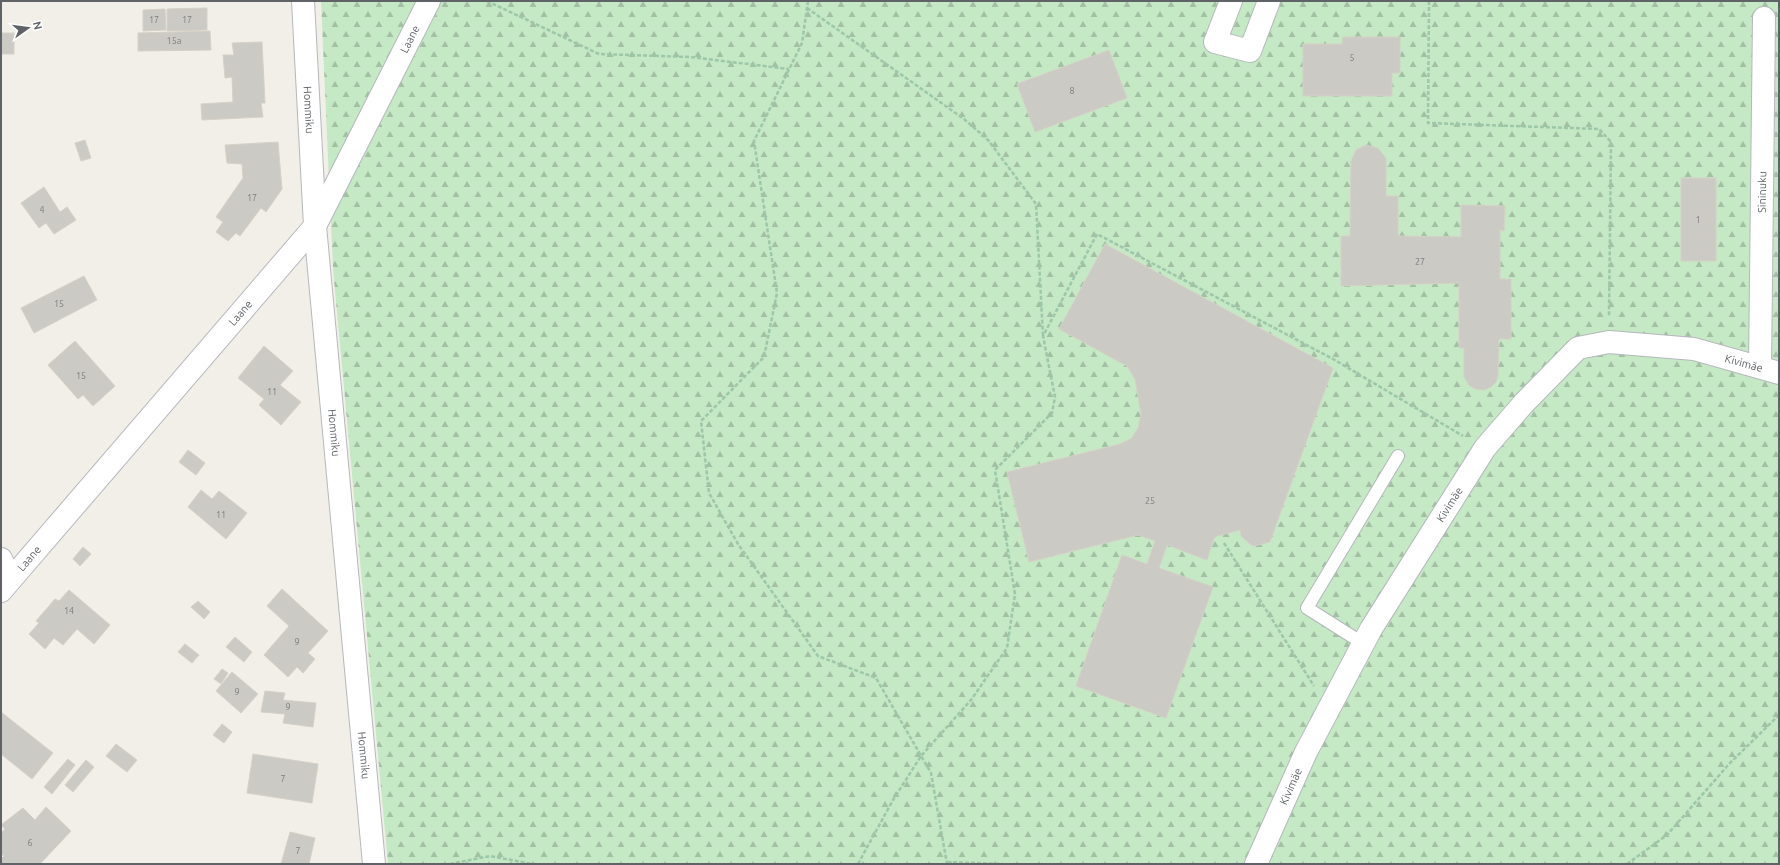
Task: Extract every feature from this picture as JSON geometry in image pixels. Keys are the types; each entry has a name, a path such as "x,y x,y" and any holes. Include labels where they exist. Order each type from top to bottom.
{"street":[{"name":"Hommiku","path":"303,1 315,226 374,864"},
{"name":"Laane","path":"6,585 315,226 429,1"},
{"path":"1232,1 1267,6 1250,51 1215,42 1232,1"},
{"name":"Sininuku","path":"1764,18 1770,370"},
{"name":"Kivimäe","path":"1256,864 1306,752 1364,644 1484,448 1524,403 1578,348 1609,342 1694,349 1770,370"},
{"path":"1,559 6,585"}],"lane":[{"path":"1364,644 1307,608 1398,456"}],"path":[{"path":"487,1 599,54 690,58 789,69"},
{"path":"808,1 802,43 754,141 777,293 764,357 701,421 709,493 738,544 818,656 876,678 931,774 947,863 1003,864"},
{"path":"1429,1 1428,123 1599,129 1611,142 1609,342"},
{"path":"807,8 964,119 988,140 1036,204 1043,336 1055,397 1052,413 996,470 1015,594 1007,648 971,700 921,756 858,864"},
{"path":"1043,336 1097,234 1333,359 1484,448"},
{"path":"1224,543 1316,691"},
{"path":"1627,864 1667,835 1729,764 1779,715"},
{"path":"450,864 490,856 532,864"}],"green space":[{"path":"321,1 1779,1 1779,864 388,864 333,269"}],"building":[{"path":"207,8 207,30 167,31 167,9"},
{"path":"165,9 166,30 143,31 143,10"},
{"path":"210,31 211,50 138,51 138,33"},
{"path":"1,33 14,33 14,54 1,54"},
{"path":"1343,37 1400,37 1400,73 1392,73 1392,96 1303,96 1303,44 1342,44"},
{"path":"262,42 265,103 261,103 263,117 202,120 201,104 233,102 232,77 225,78 223,55 234,55 232,43"},
{"path":"1109,50 1127,98 1035,132 1017,84"},
{"path":"85,140 91,158 81,161 75,143"},
{"path":"278,142 282,189 266,212 261,208 240,236 236,233 228,241 216,232 223,222 216,217 243,178 242,164 227,163 225,145"},
{"path":"1366,145 1378,148 1386,158 1386,196 1398,196 1398,236 1461,237 1461,205 1505,206 1504,231 1500,230 1500,279 1511,279 1511,339 1499,339 1498,376 1496,382 1491,387 1484,390 1475,389 1469,385 1464,377 1464,348 1459,348 1459,283 1341,286 1341,236 1350,236 1351,161 1356,150"},
{"path":"1681,178 1716,178 1716,261 1681,261"},
{"path":"44,187 60,212 67,207 76,220 54,234 46,223 39,228 21,203"},
{"path":"1105,244 1333,368 1270,542 1254,546 1251,545 1241,536 1240,530 1217,536 1214,538 1207,560 1167,545 1159,568 1213,587 1166,718 1076,686 1122,555 1147,564 1155,541 1138,535 1029,562 1007,472 1120,444 1132,438 1138,428 1141,414 1135,379 1127,366 1059,329"},
{"path":"84,276 97,300 34,333 21,308"},
{"path":"75,341 115,386 93,406 83,395 78,399 48,365"},
{"path":"264,346 293,371 280,385 301,402 281,425 259,405 264,399 238,378"},
{"path":"188,450 205,463 196,475 179,462"},
{"path":"201,490 212,499 219,491 247,513 226,539 188,507"},
{"path":"83,547 91,554 80,566 73,559"},
{"path":"282,589 328,631 308,653 315,659 303,673 297,667 288,677 264,655 289,626 267,606"},
{"path":"69,590 110,625 94,644 77,629 63,645 54,638 45,649 29,634 39,623 36,621 55,599 59,601"},
{"path":"198,601 210,612 204,619 191,607"},
{"path":"235,637 252,652 244,662 226,647"},
{"path":"185,644 199,655 192,663 178,652"},
{"path":"222,669 228,673 221,684 214,679"},
{"path":"232,672 258,694 241,713 216,691"},
{"path":"265,691 285,693 283,700 316,703 313,727 283,723 285,714 261,712"},
{"path":"1,712 53,753 32,779 1,754"},
{"path":"222,724 232,732 224,743 213,735"},
{"path":"116,744 137,760 127,772 106,756"},
{"path":"253,754 318,764 312,803 247,793"},
{"path":"68,759 75,765 52,794 44,787"},
{"path":"86,760 94,767 73,792 65,785"},
{"path":"46,807 71,831 40,864 1,864 1,859 4,856 1,854 1,833 5,829 1,825 23,808 35,820"},
{"path":"290,832 315,838 309,864 281,864"}]}
